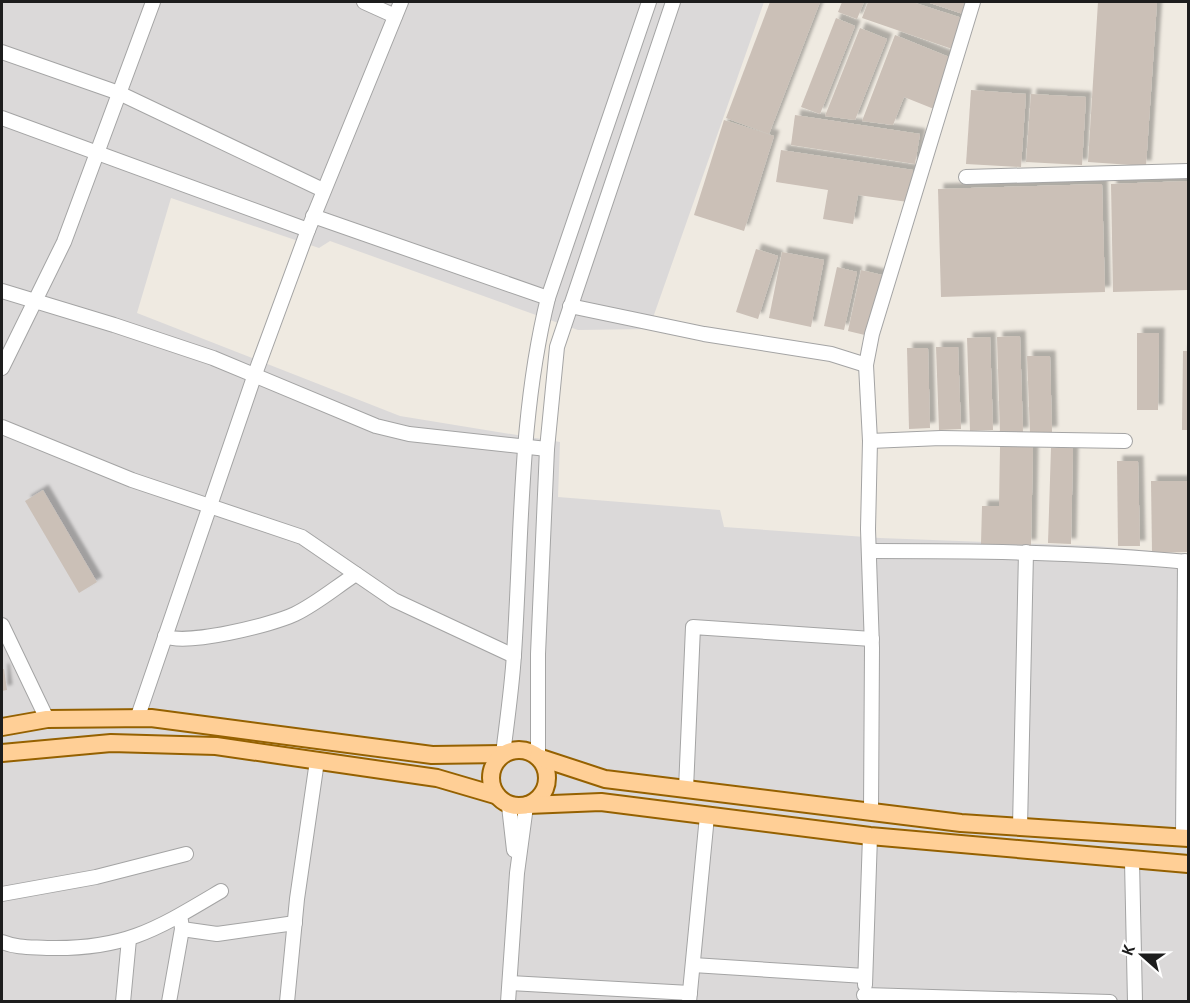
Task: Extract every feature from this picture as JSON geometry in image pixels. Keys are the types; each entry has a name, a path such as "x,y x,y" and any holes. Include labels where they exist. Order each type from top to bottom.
{"main road":[{"path":"2,727 47,719 152,718 432,755 503,754 521,750 605,779 961,823 1186,837"},
{"path":"2,753 111,743 216,746 436,778 495,795 521,806 601,802 870,836 1132,861 1188,864"},
{"path":"495,795 490,777 492,768 503,754"},
{"path":"521,806 537,801 547,784 547,774 538,757"}],"street":[{"path":"2,368 64,242 153,2"},
{"path":"364,2 395,16"},
{"path":"137,719 209,505 313,216 401,2"},
{"path":"503,754 514,656 523,448 537,341 548,298 649,2"},
{"path":"538,757 538,654 547,449 557,347 673,2"},
{"path":"871,812 870,441 866,365 872,334 973,2"},
{"path":"2,52 118,93 323,190"},
{"path":"2,118 308,230"},
{"path":"966,177 1188,171"},
{"path":"313,216 548,298"},
{"path":"2,291 125,328 255,374 376,426 409,434 547,449"},
{"path":"570,306 704,334 831,354 866,365"},
{"path":"2,427 132,480 302,537 394,600 514,656"},
{"path":"870,441 941,438 1125,441"},
{"path":"869,551 1026,552 1187,562 1186,837"},
{"path":"1020,827 1026,552"},
{"path":"165,636 181,640 262,626 296,614 356,574"},
{"path":"2,625 47,719"},
{"path":"686,789 693,627 872,639"},
{"path":"287,1002 295,923 317,761"},
{"path":"508,1002 521,806"},
{"path":"510,983 689,997 707,816"},
{"path":"870,836 863,998 1110,1002"},
{"path":"2,894 96,877 186,854"},
{"path":"1132,861 1135,1002"},
{"path":"2,942 14,947 75,949 129,939 181,922 221,891"},
{"path":"181,922 217,934 295,923"},
{"path":"169,1002 181,922"},
{"path":"123,1002 129,939"},
{"path":"693,965 865,976"}],"shaded area":[{"path":"2,2 764,2 649,329 578,330 330,241 319,248 171,198 137,313 400,416 560,442 558,497 720,510 724,527 880,538 1095,546 1188,554 1188,1001 2,1002"}],"building":[{"path":"770,2 820,2 769,134 726,118"},
{"path":"842,2 864,2 857,19 838,12"},
{"path":"868,2 912,2 965,19 955,50 862,18"},
{"path":"927,2 971,2 966,15"},
{"path":"1098,2 1157,2 1146,166 1088,162"},
{"path":"836,18 855,26 820,114 801,107"},
{"path":"860,28 887,39 855,120 825,116"},
{"path":"895,35 954,59 934,109 904,97 893,125 862,121"},
{"path":"971,90 1026,94 1021,167 966,164"},
{"path":"1031,94 1086,97 1082,165 1026,162"},
{"path":"795,115 920,134 915,164 791,145"},
{"path":"724,120 774,136 744,231 694,215"},
{"path":"781,150 913,170 908,202 858,195 853,224 823,219 828,190 776,182"},
{"path":"1188,181 1188,290 1113,292 1111,184"},
{"path":"1102,184 1105,292 941,297 938,189"},
{"path":"756,249 778,256 758,319 736,312"},
{"path":"782,252 824,260 811,327 769,318"},
{"path":"837,267 857,272 844,330 824,326"},
{"path":"861,270 882,275 869,336 848,331"},
{"path":"1137,333 1159,333 1158,410 1137,410"},
{"path":"1020,336 1023,433 1000,434 997,337"},
{"path":"990,337 993,430 970,431 967,338"},
{"path":"936,347 958,347 961,429 939,430"},
{"path":"907,348 928,348 930,428 909,429"},
{"path":"1183,351 1188,351 1188,430 1182,430"},
{"path":"1027,356 1050,356 1052,432 1030,433"},
{"path":"1000,447 1033,447 1031,545 981,544 982,506 999,506"},
{"path":"1051,448 1073,448 1071,544 1048,543"},
{"path":"1117,461 1138,461 1140,546 1118,546"},
{"path":"1151,481 1188,481 1188,552 1152,553"},
{"path":"43,490 97,582 79,593 25,501"},
{"path":"2,669 4,669 7,690 2,691"}]}
